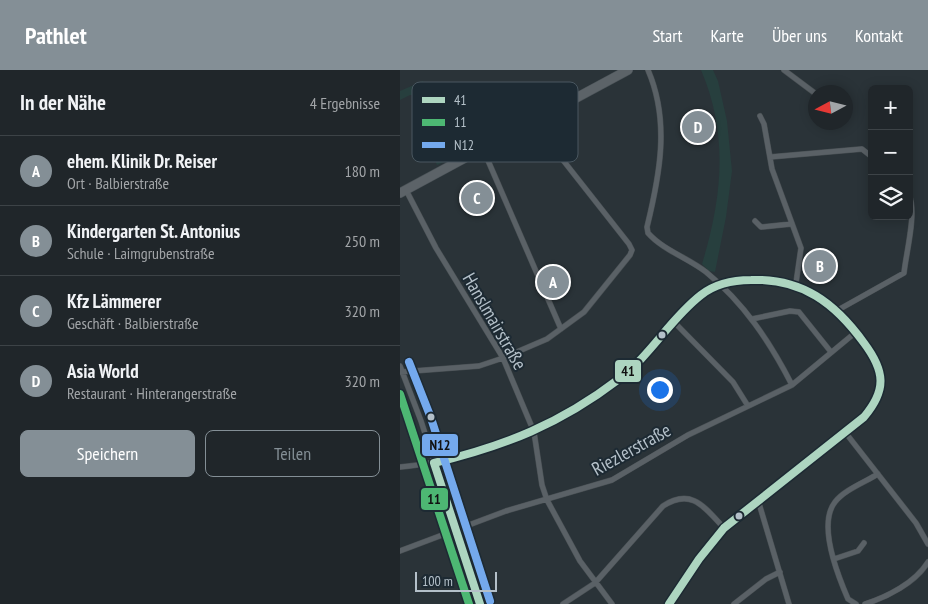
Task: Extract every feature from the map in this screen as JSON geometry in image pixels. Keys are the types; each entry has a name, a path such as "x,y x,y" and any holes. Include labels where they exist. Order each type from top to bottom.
{"main road":[{"path":"578,97 628,70"},
{"path":"403,191 458,162"}],"street":[{"path":"648,70 657,92 661,129 658,184 647,227 648,233 693,262 719,284 752,319 772,347 792,385"},
{"path":"784,70 808,88"},
{"path":"760,116 772,168 801,248 796,283"},
{"path":"770,157 862,149 868,154"},
{"path":"489,162 560,330"},
{"path":"480,604 434,463 401,370 479,366 504,358 547,339 584,312 632,250 564,162"},
{"name":"Hanslmairstraße","path":"403,191 459,287 504,358 534,432 542,485 547,500 595,583 612,604"},
{"path":"838,310 904,273 910,220"},
{"path":"755,222 761,227 791,224"},
{"path":"400,467 434,463 534,432 630,370 698,297 719,284 756,279 774,279 796,283 816,292 838,310 876,359 882,384 878,398 872,408 845,432 724,528 699,559 670,604"},
{"path":"752,319 790,311 799,312 831,352"},
{"path":"675,323 733,382 748,406"},
{"name":"Riezlerstraße","path":"400,551 506,511 612,480 688,435 792,385 856,332"},
{"path":"845,432 916,523 928,544"},
{"path":"856,604 848,600 834,558 828,528 829,516 835,502 878,474"},
{"path":"563,604 595,583 663,506 670,501 686,498 700,503 724,528"},
{"path":"758,500 790,604"},
{"path":"834,558 858,551 864,544"},
{"path":"865,604 885,597 916,576 928,562"},
{"path":"734,604 766,579 780,572"}],"green space":[{"path":"701,70 713,70 718,81 727,121 732,171 726,217 715,272 709,271 702,264 718,191 719,143 716,118"},
{"path":"412,86 412,95 400,100 400,91"}],"transit line":[{"name":"41","path":"434,463 508,441 531,432 575,409 619,379 641,359 690,305 712,288 724,283 738,281 769,280 786,283 816,296 841,316 871,353 879,372 880,389 877,398 864,417 724,528 699,559 669,604"},
{"name":"N12","path":"409,362 431,418 490,601"},
{"name":"11","path":"400,394 469,604"},
{"name":"41","path":"434,463 480,604"}],"place":[{"name":"Asia World","path":"698,127"},
{"name":"Kfz Lämmerer","path":"477,198"},
{"name":"Kindergarten St. Antonius","path":"820,266"},
{"name":"ehem. Klinik Dr. Reiser","path":"553,282"}]}
